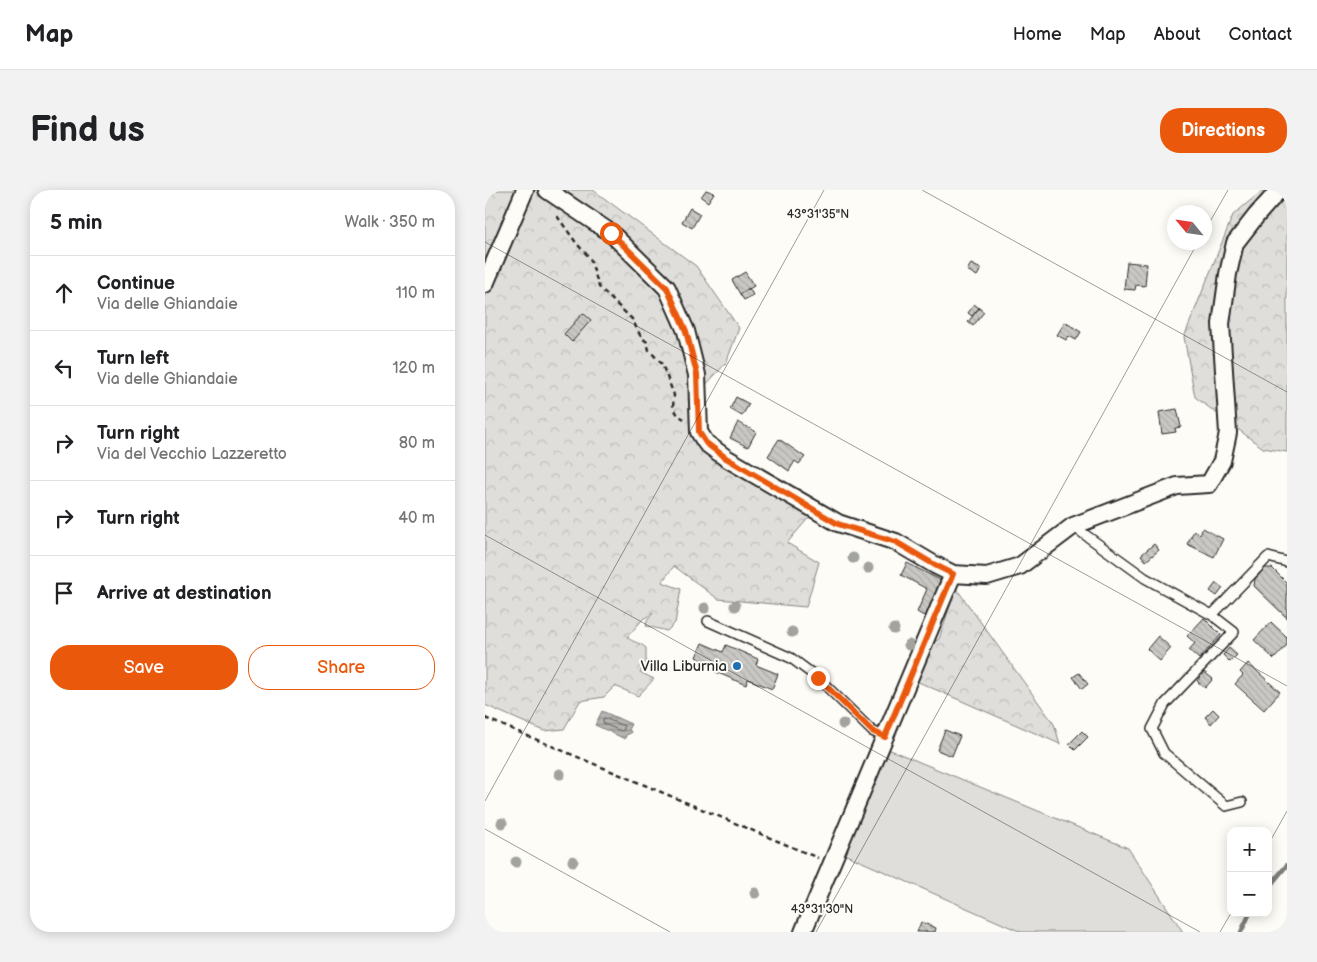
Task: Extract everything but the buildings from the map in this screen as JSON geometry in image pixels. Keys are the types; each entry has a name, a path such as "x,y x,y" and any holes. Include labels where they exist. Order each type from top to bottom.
{"street":[{"path":"485,284 525,190"},
{"path":"547,190 611,233 667,288 686,331 697,374 699,432 706,443 726,458 838,524 896,542 953,574 987,576 1020,566 1073,526 1177,486 1209,484 1222,461 1228,433 1221,324 1229,266 1235,243 1279,190"},
{"path":"803,932 885,737 899,719 953,574"}],"lane":[{"path":"1073,526 1145,578 1212,615 1234,632 1165,704 1152,729 1164,753 1226,806 1242,802"},
{"path":"1212,615 1268,557 1287,562"},
{"path":"708,621 791,658 818,678 872,731 885,737"}],"path":[{"path":"554,212 590,258 599,287 632,319 641,337 647,342 649,350 661,364 674,396 673,407 678,415 686,421"},
{"path":"485,718 832,864"}],"green space":[{"path":"485,190 593,190 696,266 739,328 726,363 702,389 690,420 706,446 811,515 787,543 819,562 806,607 718,599 674,566 662,582 681,589 675,623 667,631 646,626 653,613 643,619 627,637 646,648 646,664 640,672 654,679 638,696 615,686 604,697 580,701 564,729 544,731 485,705"},
{"path":"1263,190 1287,190 1287,452 1263,448 1195,397 1184,337 1233,215"},
{"path":"956,588 1054,724 1060,744 916,681 928,646 939,639"},
{"path":"888,749 1128,848 1183,932 1021,932 844,854"}],"water":[{"path":"602,711 631,724 629,728 631,733 626,735 625,739 595,725"}],"waterway":[{"path":"1272,883 1287,865"},
{"path":"1241,932 1248,917"}],"place":[{"name":"Villa Liburnia","path":"737,666"}],"route":[{"path":"611,233 667,288 686,331 697,374 699,432 706,443 726,458 838,524 896,542 953,574 885,737 872,731 818,678"}]}
